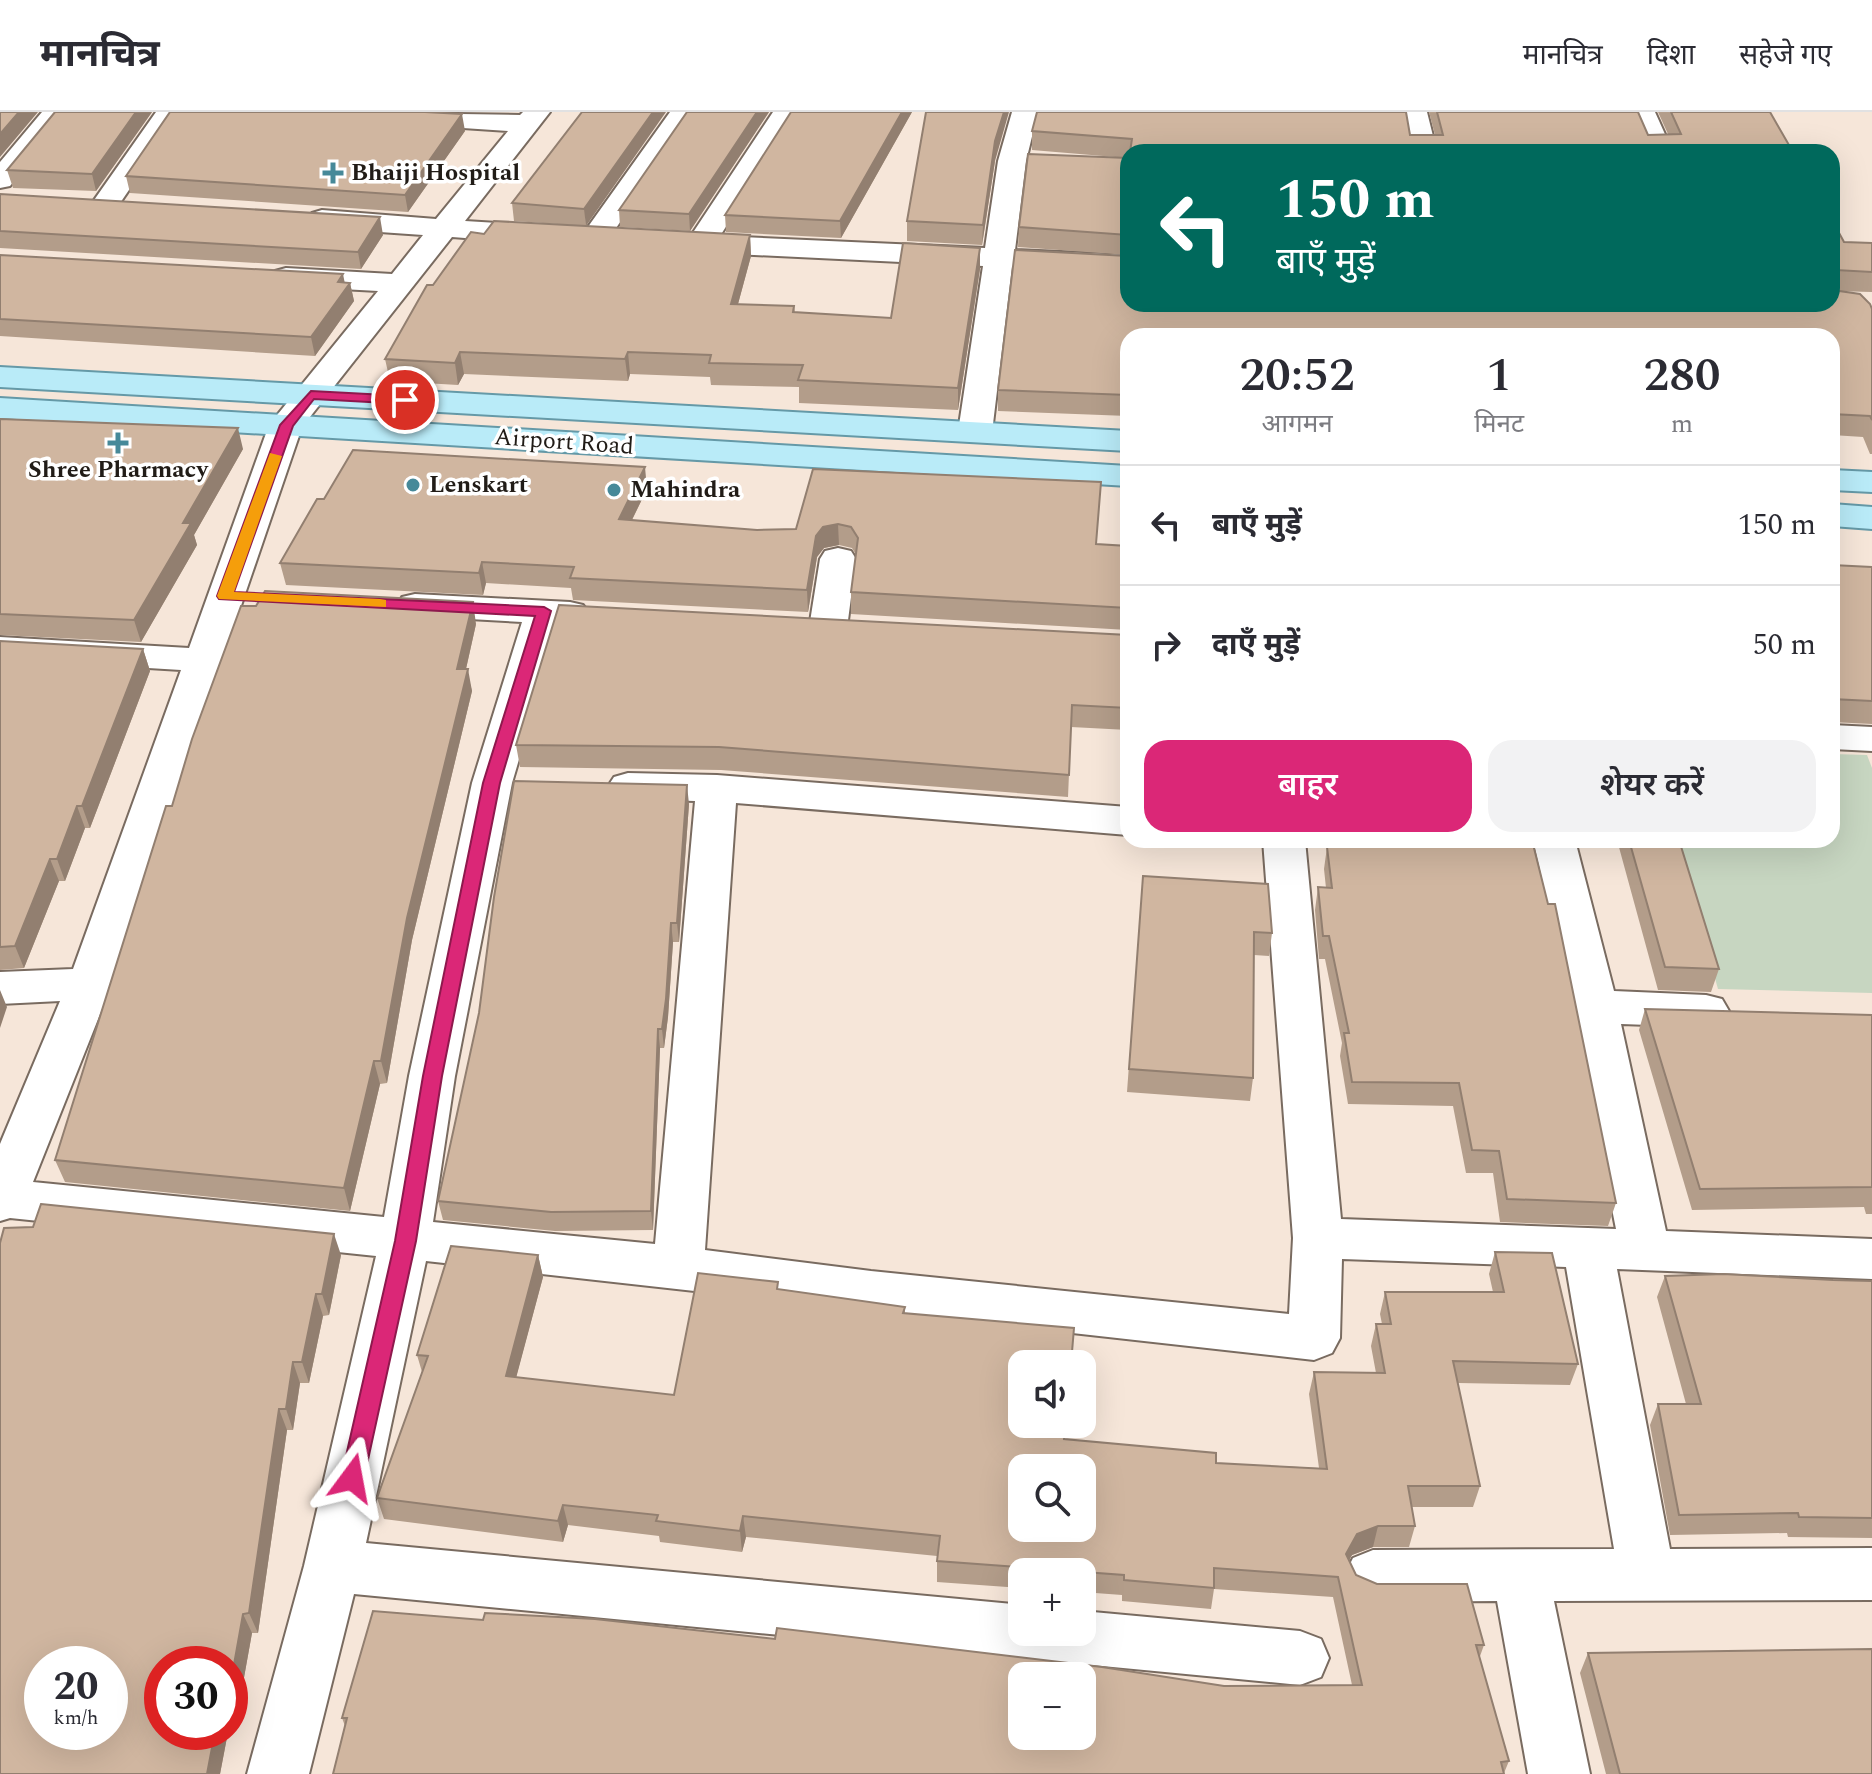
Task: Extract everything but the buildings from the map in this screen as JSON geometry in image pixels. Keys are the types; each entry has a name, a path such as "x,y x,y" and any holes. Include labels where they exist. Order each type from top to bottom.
{"main road":[{"name":"Airport Road","path":"0,377 298,410 1120,475"},
{"name":"Airport Road","path":"0,408 298,410 975,432 1120,441"},
{"path":"1840,480 1872,482"},
{"path":"1840,516 1872,518"}],"street":[{"path":"5,193 56,112"},
{"path":"106,203 169,112"},
{"path":"342,112 532,118"},
{"path":"595,238 683,112"},
{"path":"701,243 786,112"},
{"path":"975,432 1002,257 1027,162 1025,112"},
{"path":"1414,112 1421,144"},
{"path":"1642,112 1656,144"},
{"path":"532,118 298,410 241,597 204,660 90,984 1,1200 679,1267 886,1293 1314,1338 1318,1238 1285,848"},
{"path":"76,202 137,206"},
{"path":"291,216 625,240"},
{"path":"670,242 1120,264"},
{"path":"261,275 399,283"},
{"path":"828,628 838,559"},
{"path":"384,604 607,615"},
{"path":"278,1774 333,1566 405,1241 432,1076 514,783 544,611"},
{"path":"0,648 204,660"},
{"path":"1840,737 1872,739"},
{"path":"597,785 717,788 1120,820"},
{"path":"679,1267 692,1071 717,788"},
{"path":"1556,848 1595,1007 1646,1253"},
{"path":"0,988 90,984"},
{"path":"1595,1007 1749,1012"},
{"path":"1318,1238 1646,1253 1872,1259"},
{"path":"1588,1250 1647,1576"},
{"path":"333,1566 1008,1631"},
{"path":"1373,1576 1521,1578 1872,1574"},
{"path":"1521,1578 1559,1774"},
{"path":"1096,1639 1300,1658"}],"green space":[{"path":"1840,754 1867,755 1872,768 1872,993 1718,989 1678,848 1840,848"}],"slow traffic":[{"path":"275,456 225,596 380,604"}],"place":[{"name":"Bhaiji Hospital","path":"333,173"},
{"name":"Shree Pharmacy","path":"118,443"},
{"name":"Lenskart","path":"413,485"},
{"name":"Mahindra","path":"614,490"}],"route":[{"path":"352,1478 405,1241 432,1076 492,783 544,611 225,596 286,425 311,395 405,400"}]}
